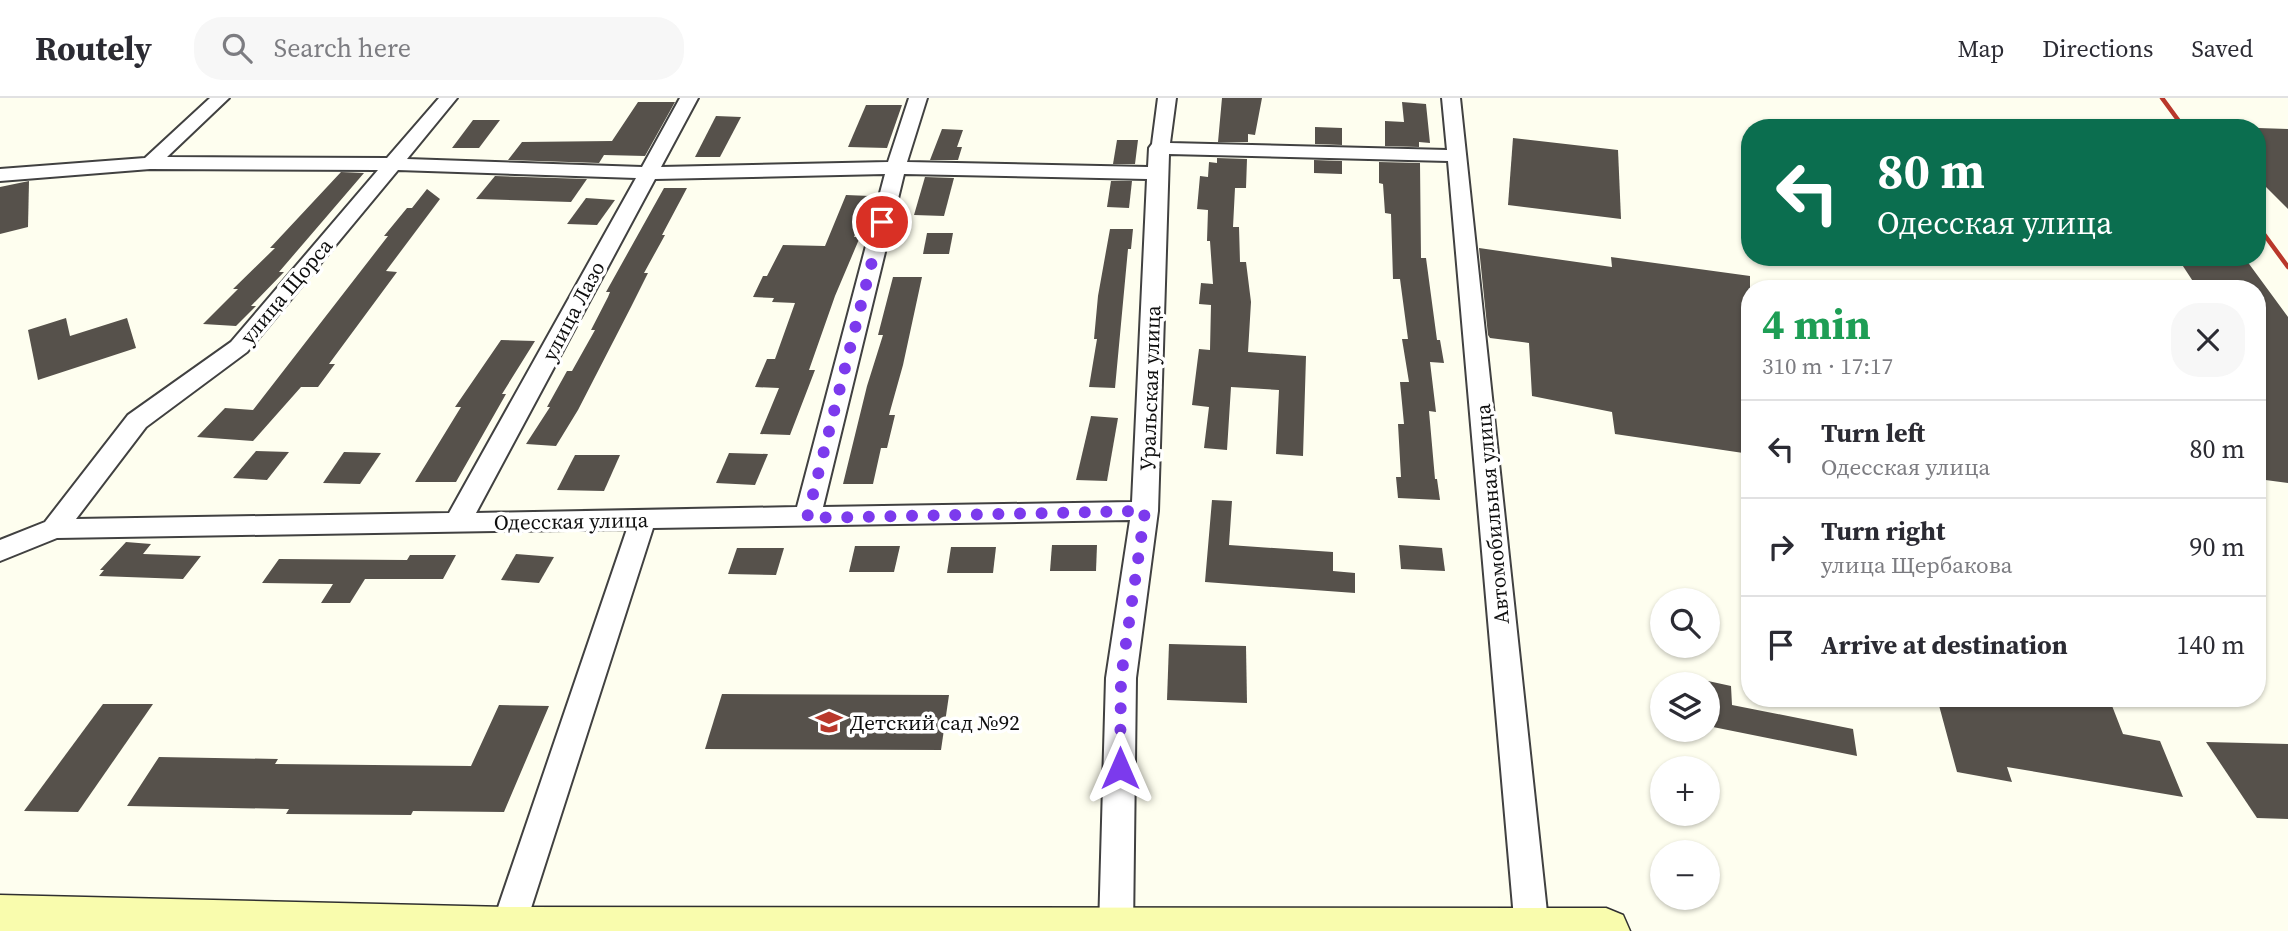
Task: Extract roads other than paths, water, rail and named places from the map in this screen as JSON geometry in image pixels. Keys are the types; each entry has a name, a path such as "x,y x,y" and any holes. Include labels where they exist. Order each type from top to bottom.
{"main road":[{"path":"0,918 507,930 1606,931"}],"street":[{"path":"150,163 220,98"},
{"name":"улица Щорса","path":"54,529 137,421 239,347 449,98"},
{"name":"улица Лазо","path":"457,523 689,98"},
{"path":"807,518 896,169 918,98"},
{"name":"Уральская улица","path":"1116,929 1121,678 1145,511 1158,161 1167,98"},
{"name":"Автомобильная улица","path":"1451,98 1532,930"},
{"path":"0,175 150,163 392,164 648,173 1457,156"},
{"name":"Одесская улица","path":"0,551 54,529 1145,511"},
{"path":"507,930 643,520"}],"railway":[{"path":"2162,98 2177,119"},
{"path":"2266,237 2288,267"}],"place":[{"name":"Детский сад №92","path":"829,722"}]}
